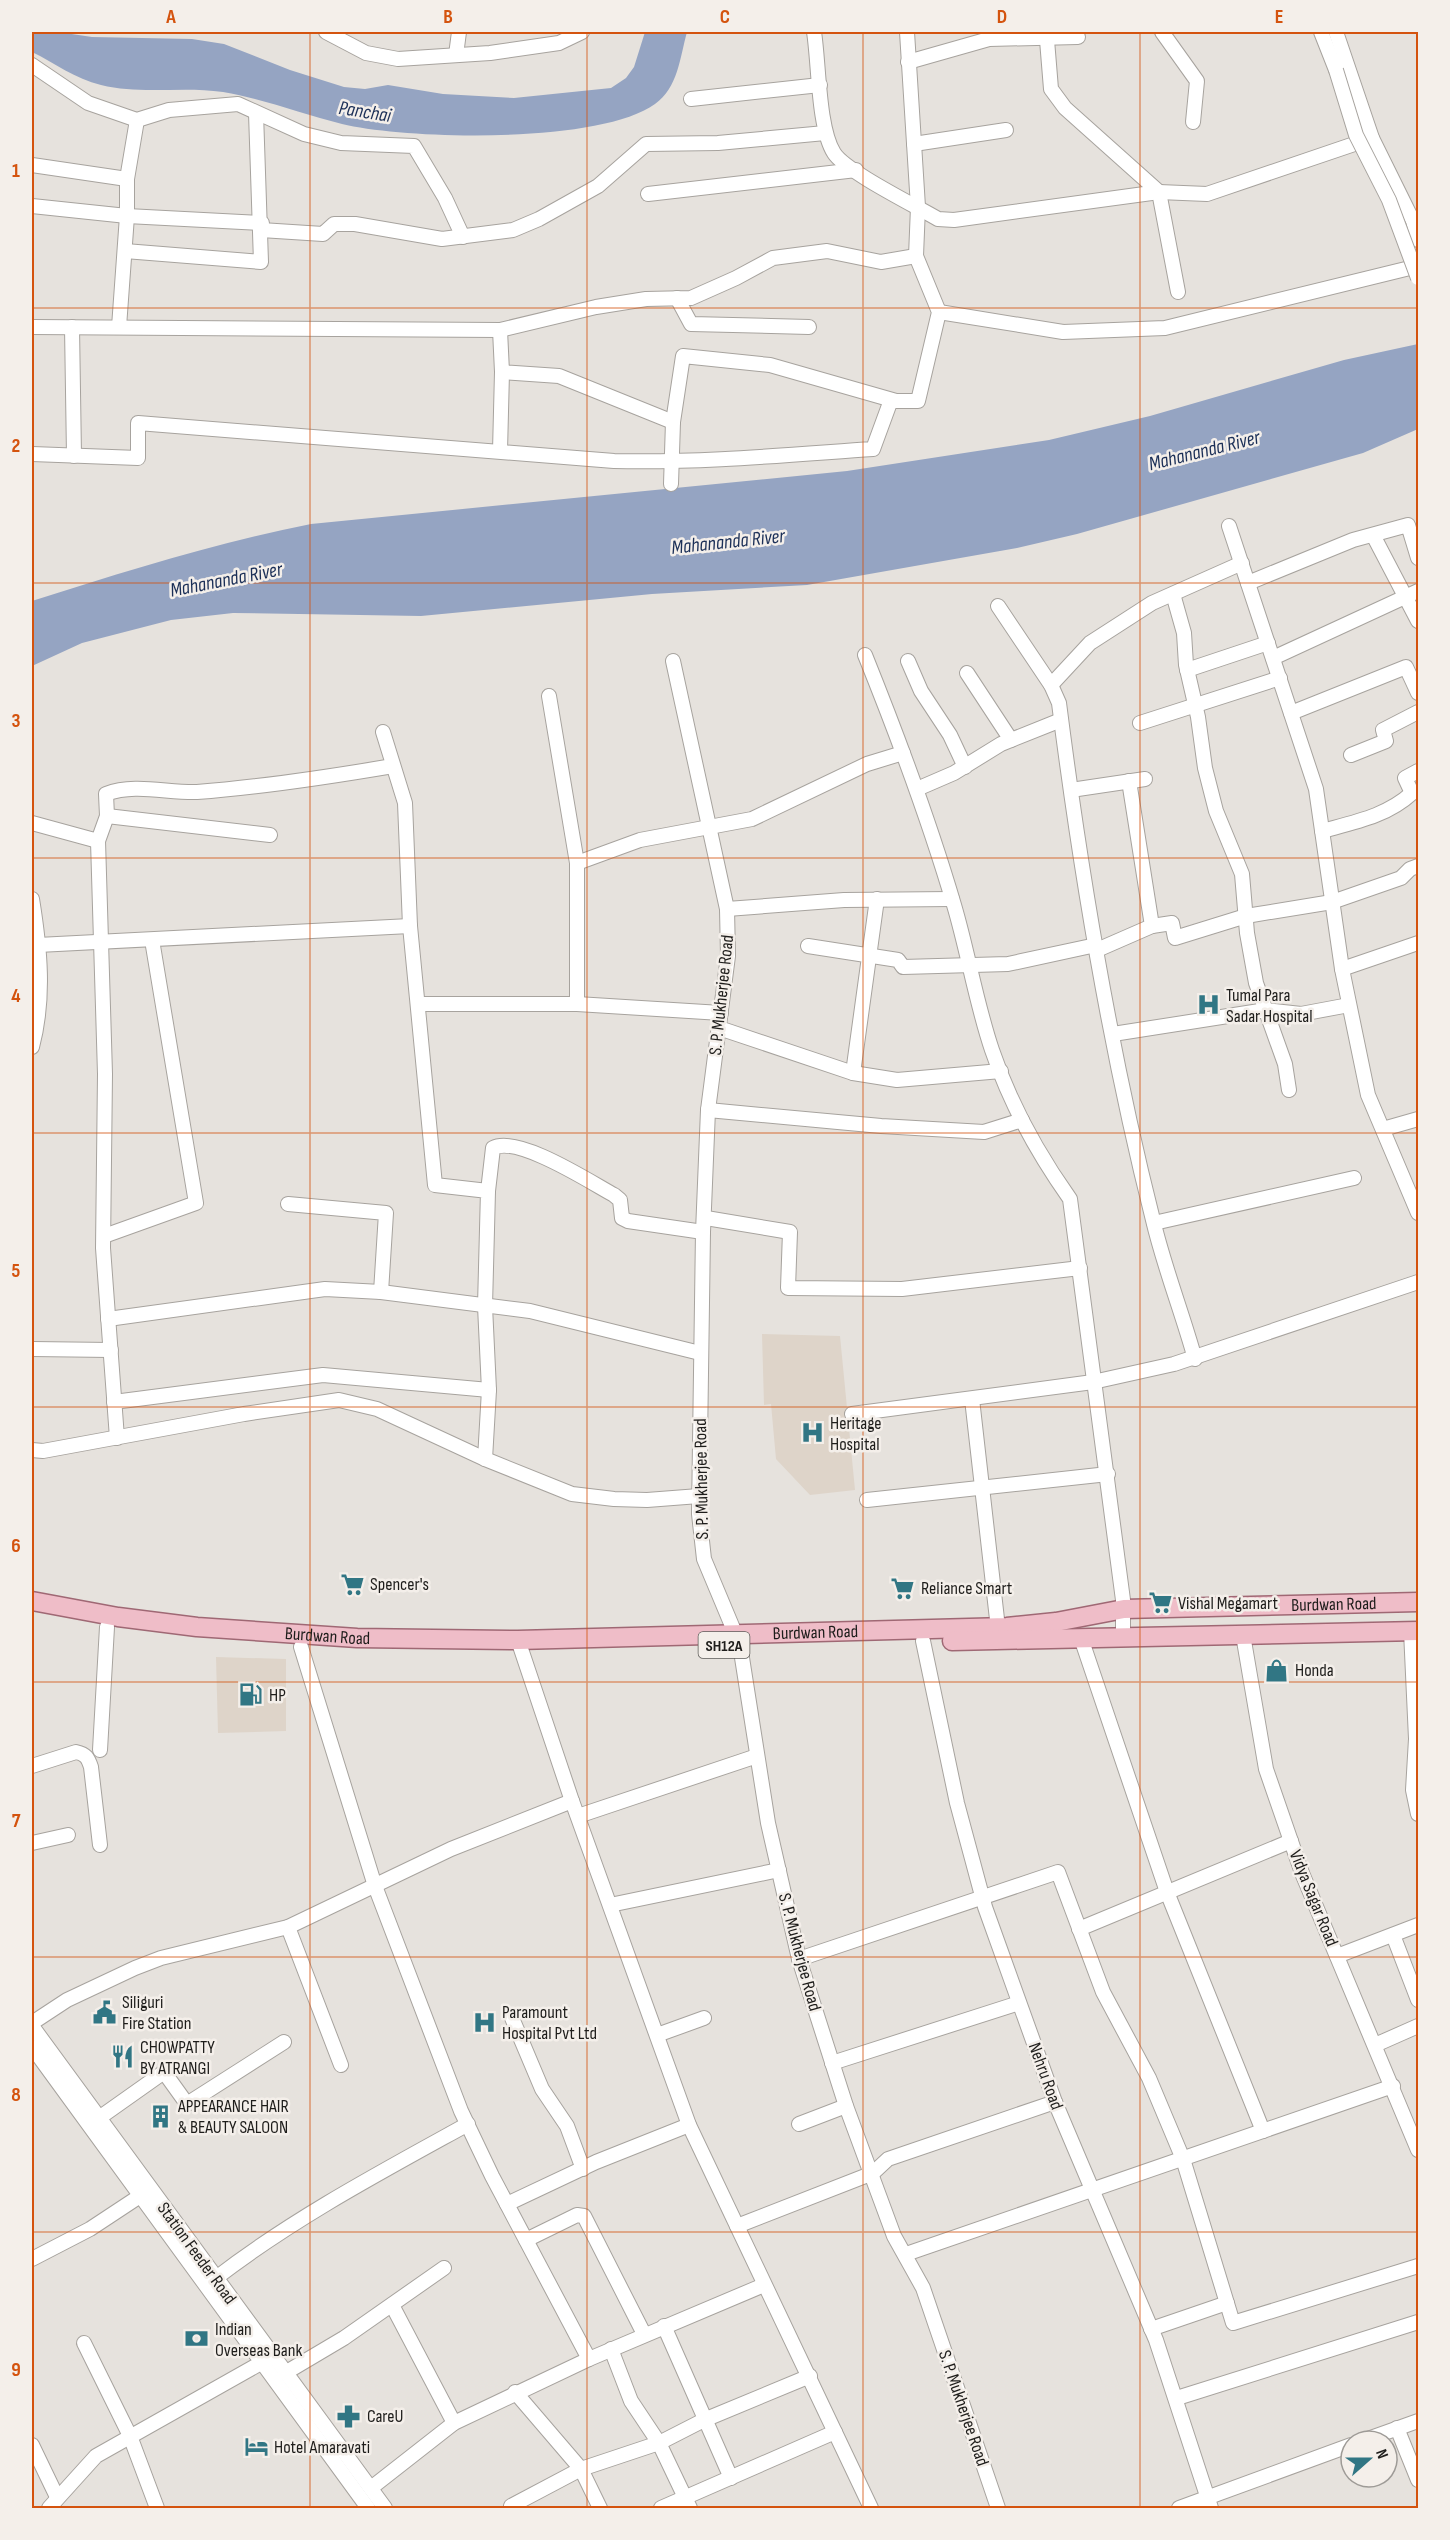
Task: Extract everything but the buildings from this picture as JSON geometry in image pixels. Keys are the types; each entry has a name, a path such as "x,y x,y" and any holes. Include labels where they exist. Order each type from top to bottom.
{"main road":[{"name":"Burdwan Road","path":"32,1601 118,1617 221,1629 520,1645"},
{"name":"Burdwan Road","path":"922,1635 1056,1622 1124,1609 1419,1602"},
{"name":"Burdwan Road","path":"32,1614 107,1627 226,1641 381,1650 922,1635 1124,1638 1415,1631"}],"street":[{"path":"326,32 366,53 398,59 559,43 582,32"},
{"path":"456,55 459,32"},
{"path":"814,32 825,132 834,154 856,170 938,219 954,220 1159,192 1207,194 1372,138"},
{"path":"671,484 673,422 683,356 770,365 891,400 918,401 939,312 916,256 918,207 907,32"},
{"path":"1162,32 1197,81 1193,122"},
{"path":"1321,32 1336,70 1356,135 1389,200 1419,278"},
{"path":"1336,32 1372,138 1416,219 1419,240"},
{"path":"908,62 989,39 1078,37"},
{"path":"1047,39 1051,89 1065,108 1159,192 1178,292"},
{"path":"32,65 88,103 137,120 169,110 238,104 304,134 341,143 414,146 445,198 463,237"},
{"path":"691,99 820,86"},
{"path":"125,251 261,262 262,227 256,113"},
{"path":"119,327 127,216 127,179 137,120"},
{"path":"914,144 1006,130"},
{"path":"32,206 323,234 334,224 355,224 442,239 513,230 539,219 597,186 646,144 718,143 825,132"},
{"path":"32,165 127,179"},
{"path":"648,194 856,170"},
{"path":"32,327 500,330 596,307 700,294 773,258 827,251 881,262 916,256"},
{"path":"939,312 1063,332 1165,328 1419,266"},
{"path":"677,298 691,324 809,327"},
{"path":"72,327 74,456"},
{"path":"500,330 502,372 500,451"},
{"path":"502,372 558,376 673,422"},
{"path":"32,454 138,458 138,423 614,461 672,462 873,449 891,400"},
{"path":"1248,583 1373,535 1408,525 1415,537 1419,558"},
{"path":"1229,526 1316,789 1342,969 1368,1095 1419,1213"},
{"path":"1373,535 1412,594 1419,621"},
{"path":"1051,685 1090,643 1152,603 1242,563"},
{"path":"1173,594 1184,633 1187,670 1196,707 1205,768 1216,811 1242,874 1256,983 1285,1064 1289,1090"},
{"path":"1273,657 1412,594"},
{"path":"998,606 1051,685 1059,703 1097,948 1128,1117 1154,1223 1195,1359"},
{"path":"1187,670 1268,643"},
{"path":"865,655 917,789 952,899 992,1051 1022,1119 1046,1165 1070,1199 1124,1609 1124,1638"},
{"name":"S. P. Mukherjee Road","path":"673,661 711,827 727,909 728,956 708,1110 704,1292 700,1353 699,1496 704,1559 739,1640 756,1756 778,1870 799,1959 846,2106 873,2173 894,2236 923,2288 998,2508"},
{"path":"908,661 921,691 950,735 965,767"},
{"path":"1292,713 1406,667 1419,693"},
{"path":"967,673 1011,740"},
{"path":"1140,723 1196,707 1280,678"},
{"path":"549,696 577,863 577,1004"},
{"path":"1351,755 1386,741 1383,730 1419,712"},
{"path":"917,789 965,767 1011,740 1061,720"},
{"path":"383,732 405,803 410,926 435,1185 488,1191"},
{"path":"577,863 640,840 752,819 867,764 903,753"},
{"path":"117,1438 104,1236 105,1074 98,841 107,816 106,794 115,790 144,788 193,792 271,786 393,766"},
{"path":"1322,831 1375,816 1398,806 1412,793 1405,778 1419,771"},
{"path":"1071,790 1145,779"},
{"path":"1129,781 1152,926"},
{"path":"107,816 270,835"},
{"path":"32,823 98,841"},
{"path":"808,945 898,960 903,967 1008,964 1097,948 1152,926 1172,923 1175,938 1246,916 1332,903 1401,878 1410,869 1419,866"},
{"path":"32,899 38,945 40,1001 32,1047"},
{"path":"727,909 877,899 952,899"},
{"path":"853,1073 877,899"},
{"path":"38,945 410,926"},
{"path":"104,1236 196,1203 152,940"},
{"path":"1342,969 1419,943"},
{"path":"418,1004 577,1004 720,1013"},
{"path":"1113,1034 1266,1010 1301,1014 1349,1005"},
{"path":"718,1028 853,1073 897,1080 1001,1071"},
{"path":"708,1110 881,1126 984,1132 1022,1119"},
{"path":"1383,1129 1419,1119"},
{"path":"485,1459 489,1390 485,1306 488,1191 493,1148 498,1146 523,1149 614,1196 620,1200 622,1218 628,1221 790,1232 788,1288 902,1289 1080,1268"},
{"path":"1154,1223 1354,1178"},
{"path":"288,1204 386,1213 381,1292"},
{"path":"852,1414 1094,1382 1195,1359 1419,1282"},
{"path":"108,1320 325,1289 381,1292 530,1311 700,1353"},
{"path":"32,1349 111,1350"},
{"path":"114,1402 323,1375 489,1390"},
{"path":"972,1399 998,1628"},
{"path":"32,1450 44,1451 244,1414 339,1400 377,1409 485,1459 572,1494 636,1500 699,1496"},
{"path":"867,1500 1107,1474"},
{"path":"100,1750 107,1627"},
{"path":"1415,1631 1416,1739 1413,1790 1419,1814"},
{"name":"Nehru Road","path":"922,1635 957,1803 985,1907 1055,2102 1151,2329 1177,2398 1210,2503"},
{"name":"Vidya Sagar Road","path":"1243,1635 1266,1769 1291,1841 1337,1956 1419,2150"},
{"path":"1081,1638 1167,1892 1263,2131"},
{"path":"520,1645 572,1801 689,2125 871,2508"},
{"path":"301,1647 375,1886 468,2124 507,2204 589,2359"},
{"path":"32,1766 76,1752 88,1758 100,1845"},
{"path":"578,1816 756,1756"},
{"path":"32,2024 67,2000 160,1958 288,1927 451,1849 572,1801"},
{"path":"32,1843 68,1835"},
{"path":"1079,1929 1291,1841"},
{"path":"610,1905 778,1870"},
{"path":"799,1959 1058,1872 1104,1992 1149,2078 1183,2159 1233,2323 1419,2266"},
{"path":"1337,1956 1419,1925"},
{"path":"288,1927 341,2065"},
{"path":"1393,1935 1419,2000"},
{"path":"832,2063 1019,2003"},
{"path":"512,2018 542,2089 567,2126 583,2169"},
{"path":"657,2035 704,2018"},
{"name":"Station Feeder Road","path":"32,2024 216,2278 267,2359 285,2373 371,2488 376,2507"},
{"path":"1375,2045 1419,2026"},
{"path":"99,2118 164,2072 187,2104 284,2042"},
{"name":"Station Feeder Road","path":"32,2047 140,2196 267,2359 376,2507"},
{"path":"906,2254 1393,2086"},
{"path":"737,2226 873,2173 888,2159 1055,2102"},
{"path":"799,2124 846,2106"},
{"path":"216,2278 258,2246 328,2201 468,2124"},
{"path":"507,2204 583,2169 689,2125"},
{"path":"32,2259 90,2229 140,2196"},
{"path":"526,2240 577,2215 584,2216 644,2334"},
{"path":"285,2373 392,2305 444,2268"},
{"path":"371,2488 454,2423 610,2349 764,2285"},
{"path":"1151,2329 1227,2303"},
{"path":"392,2305 454,2423"},
{"path":"1177,2398 1419,2322"},
{"path":"664,2326 731,2478"},
{"path":"84,2343 130,2436 157,2508"},
{"path":"610,2349 631,2401 659,2443 687,2503"},
{"path":"49,2508 96,2456 267,2359"},
{"path":"511,2506 581,2469 659,2443 704,2420 810,2376"},
{"path":"516,2392 581,2469 600,2508"},
{"path":"1419,2421 1397,2428 1419,2480"},
{"path":"661,2508 687,2503 731,2478 835,2432"},
{"path":"32,2445 57,2497"},
{"path":"1179,2508 1210,2503 1339,2450"}],"shaded area":[{"name":"Heritage Hospital","path":"762,1334 840,1336 855,1490 810,1495 776,1459 771,1404 764,1405"},
{"name":"HP","path":"216,1657 286,1659 286,1731 218,1733"}],"water":[{"name":"Panchai","path":"32,32 58,32 92,37 192,39 224,44 290,70 344,87 365,89 388,85 443,94 514,98 611,88 626,78 634,67 645,32 687,32 677,71 669,90 655,104 628,117 592,126 549,132 456,135 411,133 342,124 223,92 146,90 101,85 74,75 32,52"},
{"name":"Mahananda River","path":"1418,344 1418,429 1363,453 1077,534 1017,548 807,585 652,594 421,616 233,613 171,620 82,643 32,666 32,601 240,540 311,524 847,471 1049,440 1150,416 1344,360"}],"place":[{"name":"Tumal Para Sadar Hospital","path":"1208,1005"},
{"name":"Heritage Hospital","path":"812,1433"},
{"name":"Spencer's","path":"352,1584"},
{"name":"Reliance Smart","path":"903,1588"},
{"name":"Vishal Megamart","path":"1160,1603"},
{"name":"Honda","path":"1277,1670"},
{"name":"HP","path":"251,1695"},
{"name":"Siliguri Fire Station","path":"104,2012"},
{"name":"Paramount Hospital Pvt Ltd","path":"484,2022"},
{"name":"CHOWPATTY BY ATRANGI","path":"122,2057"},
{"name":"APPEARANCE HAIR & BEAUTY SALOON","path":"160,2116"},
{"name":"Indian Overseas Bank","path":"197,2339"},
{"name":"CareU","path":"349,2416"},
{"name":"Hotel Amaravati","path":"256,2447"}]}
